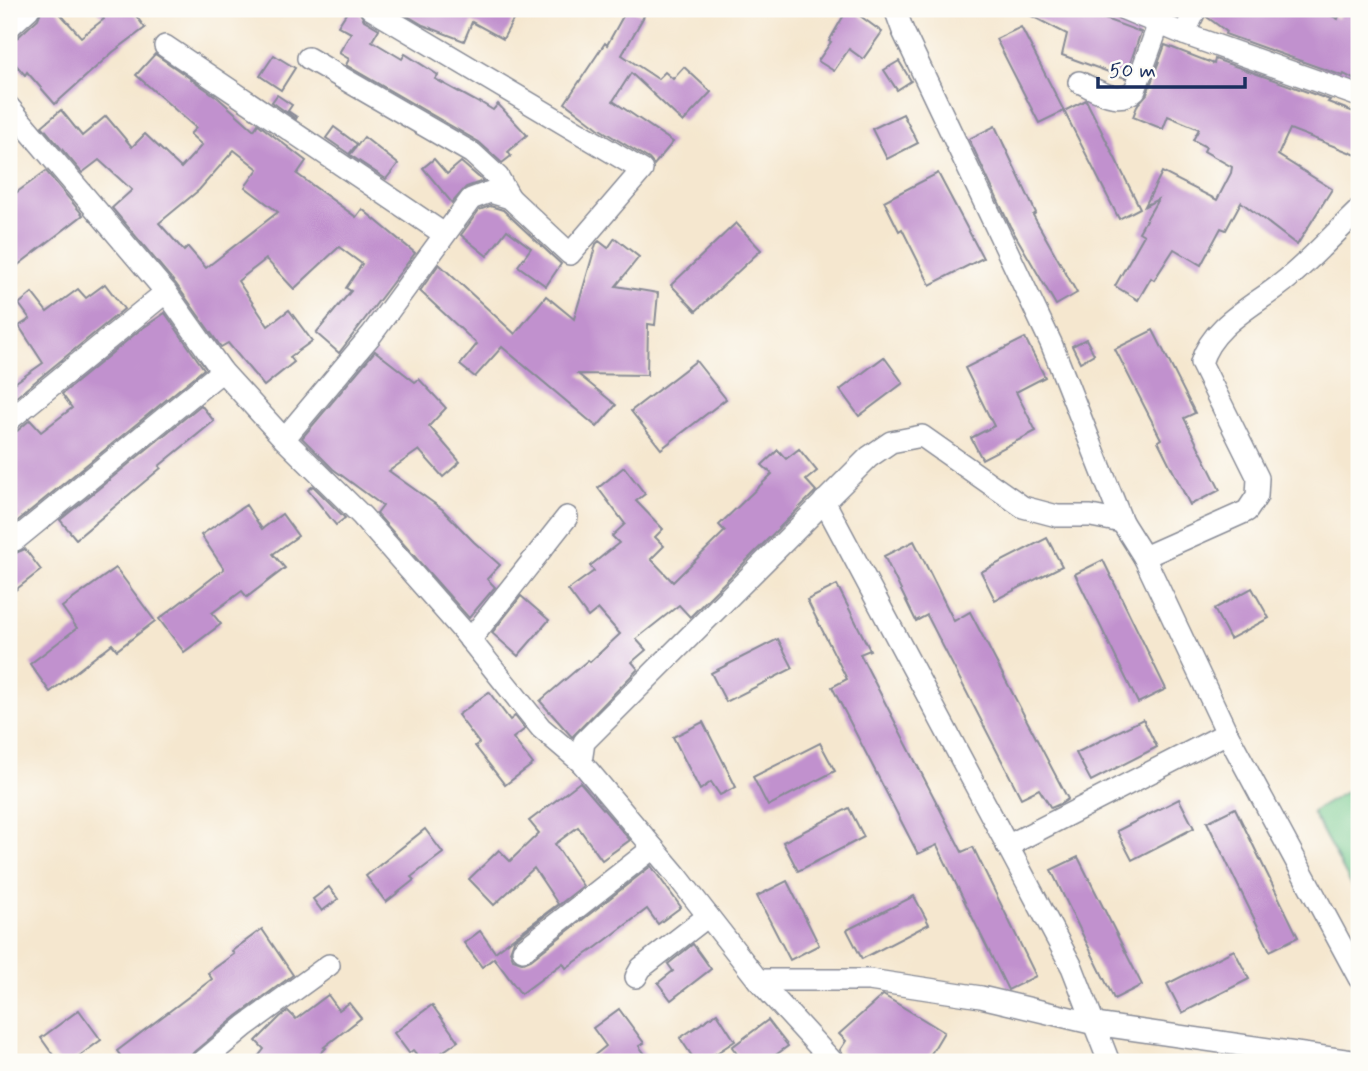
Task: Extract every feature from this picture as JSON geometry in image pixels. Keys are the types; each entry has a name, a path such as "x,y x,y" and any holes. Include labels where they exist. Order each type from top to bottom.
{"street":[{"path":"9,27 29,9"},
{"path":"308,58 472,153 498,177 510,198 570,254 642,170 371,9"},
{"path":"895,9 1051,343 1122,522 1144,557 1227,733 1359,978"},
{"path":"1124,9 1184,34 1359,96"},
{"path":"1184,34 1196,9"},
{"path":"1079,82 1111,97 1129,96 1135,90 1159,23"},
{"path":"165,46 444,234"},
{"path":"9,107 166,292 222,372 284,439 362,516 470,640 541,728 581,762 758,980 833,1062"},
{"path":"284,439 372,334 471,199 490,192 510,198"},
{"path":"1144,557 1247,511 1257,496 1258,478 1201,363 1205,349 1216,332 1291,276 1359,209"},
{"path":"9,420 166,292"},
{"path":"15,540 222,372"},
{"path":"581,762 584,742 869,457 891,442 922,436 1023,507 1057,516 1091,516 1122,522"},
{"path":"824,501 1072,968 1109,1062"},
{"path":"470,640 567,517"},
{"path":"1007,846 1227,733"},
{"path":"523,950 653,848"},
{"path":"636,977 641,968 708,916"},
{"path":"202,1062 245,1026 329,965"},
{"path":"758,980 869,980 981,998 1095,1024 1359,1062"}],"green space":[{"path":"1359,784 1359,899 1312,812"}],"building":[{"path":"42,9 56,9 81,37 104,19 97,9 131,9 145,28 113,52 55,104 27,72 25,75 9,57 9,40 18,37 38,19"},
{"path":"349,9 358,9 364,20 379,29 372,41 402,59 405,54 438,75 435,79 493,110 498,104 527,135 508,152 511,156 502,163 479,142 346,65 349,59 339,53 351,33 338,26"},
{"path":"396,9 519,9 503,39 472,22 464,41 423,25"},
{"path":"627,9 644,16 622,55 658,79 665,72 673,79 684,67 711,92 683,122 631,73 613,101 673,142 654,165 565,103 605,43 607,45"},
{"path":"1018,9 1078,9 1141,32 1125,78 1062,55 1067,34"},
{"path":"1209,9 1319,9 1338,19 1341,9 1359,9 1359,82 1344,74 1343,76 1225,34 1226,31 1207,17"},
{"path":"847,10 855,15 856,13 882,32 863,59 849,49 834,71 818,61"},
{"path":"1021,27 1064,111 1039,123 996,39"},
{"path":"1165,45 1214,64 1215,59 1330,100 1328,102 1359,114 1359,156 1290,129 1278,155 1332,189 1297,245 1241,202 1226,230 1221,228 1201,265 1174,249 1138,300 1115,286 1144,235 1139,232 1158,199 1145,206 1162,172 1217,200 1232,167 1204,151 1206,147 1193,140 1199,129 1168,116 1163,129 1133,117 1138,104 1147,94"},
{"path":"155,54 217,97 254,130 258,124 306,161 297,174 356,217 362,209 415,253 339,353 316,333 351,291 346,288 362,264 339,247 294,289 266,259 238,281 268,326 289,310 312,341 290,357 294,362 264,386 228,343 221,347 176,284 112,208 132,190 99,160 82,173 42,126 61,110 82,136 106,116 132,147 145,134 181,168 202,145 190,134 196,128 136,75","holes":["234,150 258,169 245,187 278,212 206,268 188,247 184,251 159,223 199,190"]},
{"path":"274,55 295,68 281,90 260,76"},
{"path":"899,61 911,81 897,90 884,70"},
{"path":"277,95 292,105 288,111 297,117 296,119 272,102"},
{"path":"1086,100 1140,208 1119,219 1064,111"},
{"path":"903,114 918,143 887,159 872,129"},
{"path":"995,126 1036,213 1033,215 1077,293 1056,305 1010,226 969,139"},
{"path":"334,127 357,144 349,154 326,138"},
{"path":"364,137 398,164 386,179 350,155"},
{"path":"434,159 447,174 461,162 483,181 466,187 452,203 423,168"},
{"path":"46,171 83,215 9,272 9,198"},
{"path":"938,173 983,258 930,285 902,229 899,231 884,201"},
{"path":"490,206 503,210 561,264 546,286 518,266 531,248 507,230 487,256 461,235 479,210"},
{"path":"736,223 761,250 696,311 671,285"},
{"path":"615,238 639,257 616,286 658,293 655,325 648,324 647,375 578,374 616,405 597,427 502,347 475,377 460,365 477,344 420,291 439,264 515,334 546,296 574,319 596,244 599,241 608,248"},
{"path":"105,284 124,309 9,403 9,387 43,363 19,326 30,319 19,304 32,293 47,312 78,289 86,298"},
{"path":"165,313 204,369 9,528 9,433 17,431 30,420 41,432 72,408 62,394"},
{"path":"1153,330 1195,413 1184,418 1220,490 1190,505 1158,441 1161,439 1115,349"},
{"path":"1025,338 1045,377 1016,392 1036,431 982,459 971,438 994,426 965,368"},
{"path":"1086,339 1094,354 1080,362 1072,346"},
{"path":"375,351 415,382 419,379 446,408 429,426 460,462 443,477 419,450 389,471 442,509 500,565 487,579 495,587 469,618 377,514 383,506 333,469 302,438"},
{"path":"884,357 903,383 859,416 840,390"},
{"path":"696,361 726,399 661,449 631,411"},
{"path":"201,405 214,421 76,539 60,520"},
{"path":"799,449 817,471 806,480 816,491 690,617 679,605 636,639 646,650 632,662 638,669 572,737 540,701 588,660 590,662 620,634 598,609 588,617 568,590 594,571 590,566 619,543 612,536 625,524 598,488 624,467 645,494 636,501 663,529 655,537 664,546 651,559 673,582 725,531 719,525 772,474 762,465 778,450 786,459"},
{"path":"313,486 345,518 336,525 308,490"},
{"path":"246,505 262,529 282,514 298,536 273,554 285,568 247,597 242,591 212,613 221,624 184,652 159,619 224,569 201,535"},
{"path":"1047,538 1062,566 995,600 981,572"},
{"path":"914,541 954,621 970,612 1068,799 1062,803 1051,808 1039,789 1021,798 927,615 916,621 884,556"},
{"path":"25,549 41,570 9,595 9,551 16,553"},
{"path":"1103,560 1166,689 1138,703 1075,574"},
{"path":"116,568 155,621 117,650 112,644 50,692 30,664 77,628 62,607"},
{"path":"837,585 870,650 860,654 962,852 973,847 1036,976 1008,990 937,845 918,854 832,687 847,679 807,600"},
{"path":"1252,588 1269,618 1230,639 1214,609"},
{"path":"521,596 549,620 518,656 492,633"},
{"path":"778,639 793,668 726,702 711,673"},
{"path":"489,692 510,720 515,716 525,729 513,738 533,764 505,785 475,746 479,743 458,715"},
{"path":"1143,719 1157,747 1091,781 1076,753"},
{"path":"703,722 736,787 720,795 711,782 700,790 673,737"},
{"path":"820,743 835,771 768,806 753,777"},
{"path":"580,782 630,840 602,860 578,827 555,844 583,886 514,940 510,951 513,959 524,963 531,960 651,866 681,907 658,924 647,909 566,968 563,963 521,994 494,958 482,967 464,943 480,931 495,952 558,904 534,868 494,905 469,879 499,850 510,861 539,833 529,821"},
{"path":"1179,799 1194,828 1132,860 1117,831"},
{"path":"849,808 864,837 798,871 783,842"},
{"path":"1235,808 1298,937 1270,951 1207,822"},
{"path":"425,829 443,853 411,877 414,880 386,902 366,876"},
{"path":"1078,857 1142,985 1114,999 1051,870"},
{"path":"787,881 819,945 790,960 757,896"},
{"path":"329,887 338,899 322,911 313,899"},
{"path":"914,896 929,924 862,959 847,930"},
{"path":"262,929 293,975 237,1016 186,1062 125,1062 117,1051 212,979 208,973"},
{"path":"693,944 711,969 671,1000 658,983 673,971 668,964"},
{"path":"1234,950 1249,979 1182,1013 1167,984"},
{"path":"328,995 339,1010 349,1003 361,1018 324,1047 326,1048 312,1062 254,1062 264,1049 256,1041 280,1017 288,1011 296,1019"},
{"path":"883,995 944,1032 926,1062 849,1062 840,1050 846,1041 839,1034"},
{"path":"432,1005 458,1041 428,1062 423,1062 413,1050 409,1053 394,1033"},
{"path":"619,1009 644,1043 639,1046 651,1062 586,1062 606,1046 593,1028"},
{"path":"79,1010 101,1040 71,1062 58,1062 41,1038"},
{"path":"717,1013 735,1041 703,1062 696,1062 680,1038"},
{"path":"768,1020 788,1046 766,1062 743,1062 732,1047"}]}
